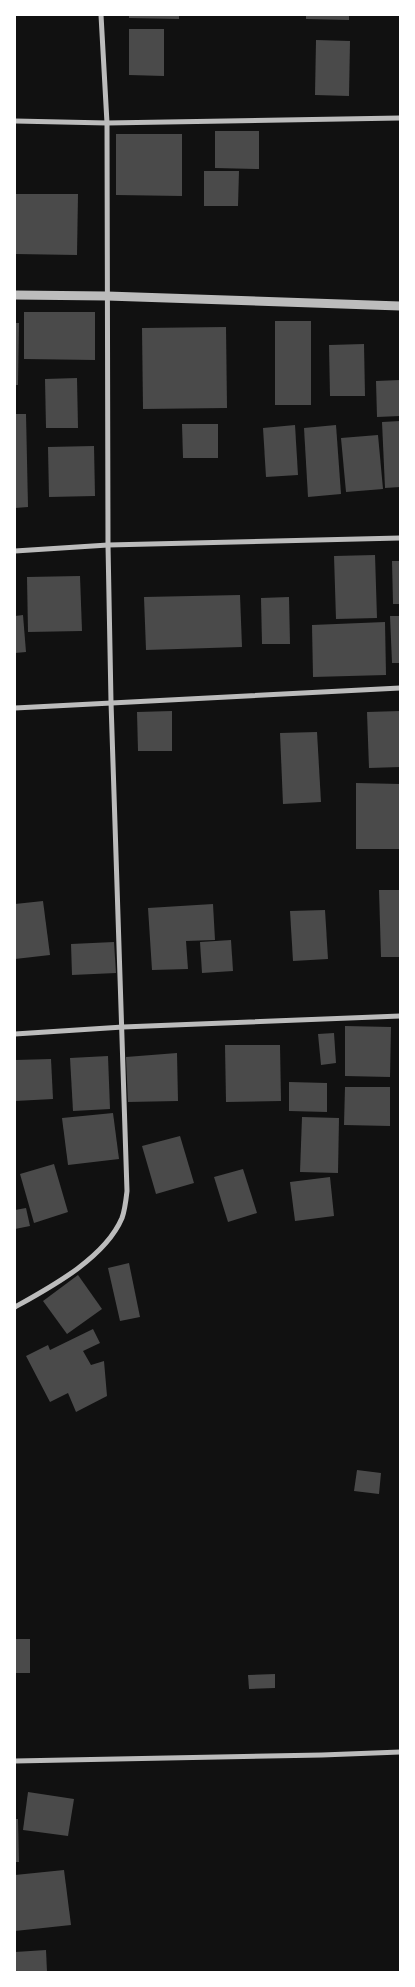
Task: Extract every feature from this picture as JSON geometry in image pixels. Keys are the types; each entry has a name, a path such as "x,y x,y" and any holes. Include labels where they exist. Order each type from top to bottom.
{"street":[{"path":"15,1307 77,1268 107,1242 122,1217 127,1191 111,702 108,545 107,123 102,15"},
{"path":"15,121 107,123 400,118"},
{"path":"15,295 107,296 400,306"},
{"path":"15,551 108,545 400,538"},
{"path":"15,708 400,688"},
{"path":"15,1034 123,1027 400,1016"},
{"path":"15,1761 322,1756 400,1752"}],"building":[{"path":"129,15 179,15 179,19 129,18"},
{"path":"306,15 349,15 349,20 306,19"},
{"path":"129,29 164,29 164,76 129,75"},
{"path":"316,40 350,41 349,96 315,95"},
{"path":"215,131 259,131 259,169 215,168"},
{"path":"116,134 182,134 182,196 116,195"},
{"path":"204,171 239,171 238,206 204,206"},
{"path":"15,194 78,194 77,255 15,254"},
{"path":"24,312 95,312 95,360 24,359"},
{"path":"275,321 311,321 311,405 275,405"},
{"path":"15,323 19,323 18,385 15,385"},
{"path":"226,327 227,408 143,409 142,328"},
{"path":"364,344 365,396 330,396 329,345"},
{"path":"77,378 78,428 46,428 45,379"},
{"path":"400,380 400,416 377,417 376,381"},
{"path":"15,414 26,414 28,507 15,508"},
{"path":"400,421 400,487 385,488 382,422"},
{"path":"182,424 218,424 218,458 183,458"},
{"path":"295,425 298,475 266,477 263,428"},
{"path":"336,425 341,494 308,497 304,428"},
{"path":"378,435 383,489 346,492 341,438"},
{"path":"94,446 95,496 49,497 48,447"},
{"path":"375,555 377,618 336,619 334,556"},
{"path":"392,561 400,561 400,604 393,604"},
{"path":"80,576 82,631 28,632 27,577"},
{"path":"240,595 242,647 146,650 144,597"},
{"path":"289,597 290,644 262,644 261,598"},
{"path":"23,615 26,652 15,653 15,616"},
{"path":"390,616 400,616 400,663 392,663"},
{"path":"385,622 386,675 313,677 312,625"},
{"path":"172,711 172,751 138,751 137,712"},
{"path":"400,711 400,767 369,768 367,712"},
{"path":"317,732 321,802 283,804 280,733"},
{"path":"356,783 400,784 400,849 356,849"},
{"path":"379,890 400,890 400,957 381,957"},
{"path":"43,901 50,955 15,959 15,904"},
{"path":"213,904 215,940 186,941 188,969 152,970 148,908"},
{"path":"325,910 328,959 293,961 290,911"},
{"path":"231,940 233,971 202,973 200,942"},
{"path":"114,942 116,973 72,975 71,944"},
{"path":"345,1026 391,1027 390,1077 345,1076"},
{"path":"334,1033 336,1063 321,1065 318,1034"},
{"path":"225,1045 280,1045 281,1101 226,1102"},
{"path":"177,1053 178,1101 128,1102 126,1057"},
{"path":"108,1056 110,1109 73,1111 70,1058"},
{"path":"51,1059 53,1099 15,1101 15,1060"},
{"path":"289,1082 327,1083 327,1112 289,1111"},
{"path":"345,1087 390,1087 390,1126 344,1125"},
{"path":"113,1113 119,1159 68,1165 62,1118"},
{"path":"302,1117 339,1118 338,1173 300,1172"},
{"path":"180,1136 194,1183 156,1194 142,1146"},
{"path":"54,1164 68,1212 34,1223 20,1174"},
{"path":"243,1169 257,1213 228,1222 214,1177"},
{"path":"330,1177 334,1216 295,1221 290,1182"},
{"path":"26,1208 30,1226 15,1229 15,1210"},
{"path":"129,1263 140,1317 120,1321 108,1268"},
{"path":"78,1275 102,1309 67,1334 43,1301"},
{"path":"93,1329 100,1343 83,1351 91,1365 104,1361 107,1396 76,1412 68,1393 50,1402 26,1356 48,1345 50,1350"},
{"path":"357,1470 381,1473 379,1494 354,1491"},
{"path":"15,1639 30,1639 30,1673 15,1673"},
{"path":"275,1674 275,1688 249,1689 248,1675"},
{"path":"28,1792 74,1799 68,1836 23,1830"},
{"path":"15,1819 18,1819 19,1862 15,1862"},
{"path":"64,1870 71,1925 15,1931 15,1875"},
{"path":"46,1950 47,1972 15,1972 15,1952"}]}
